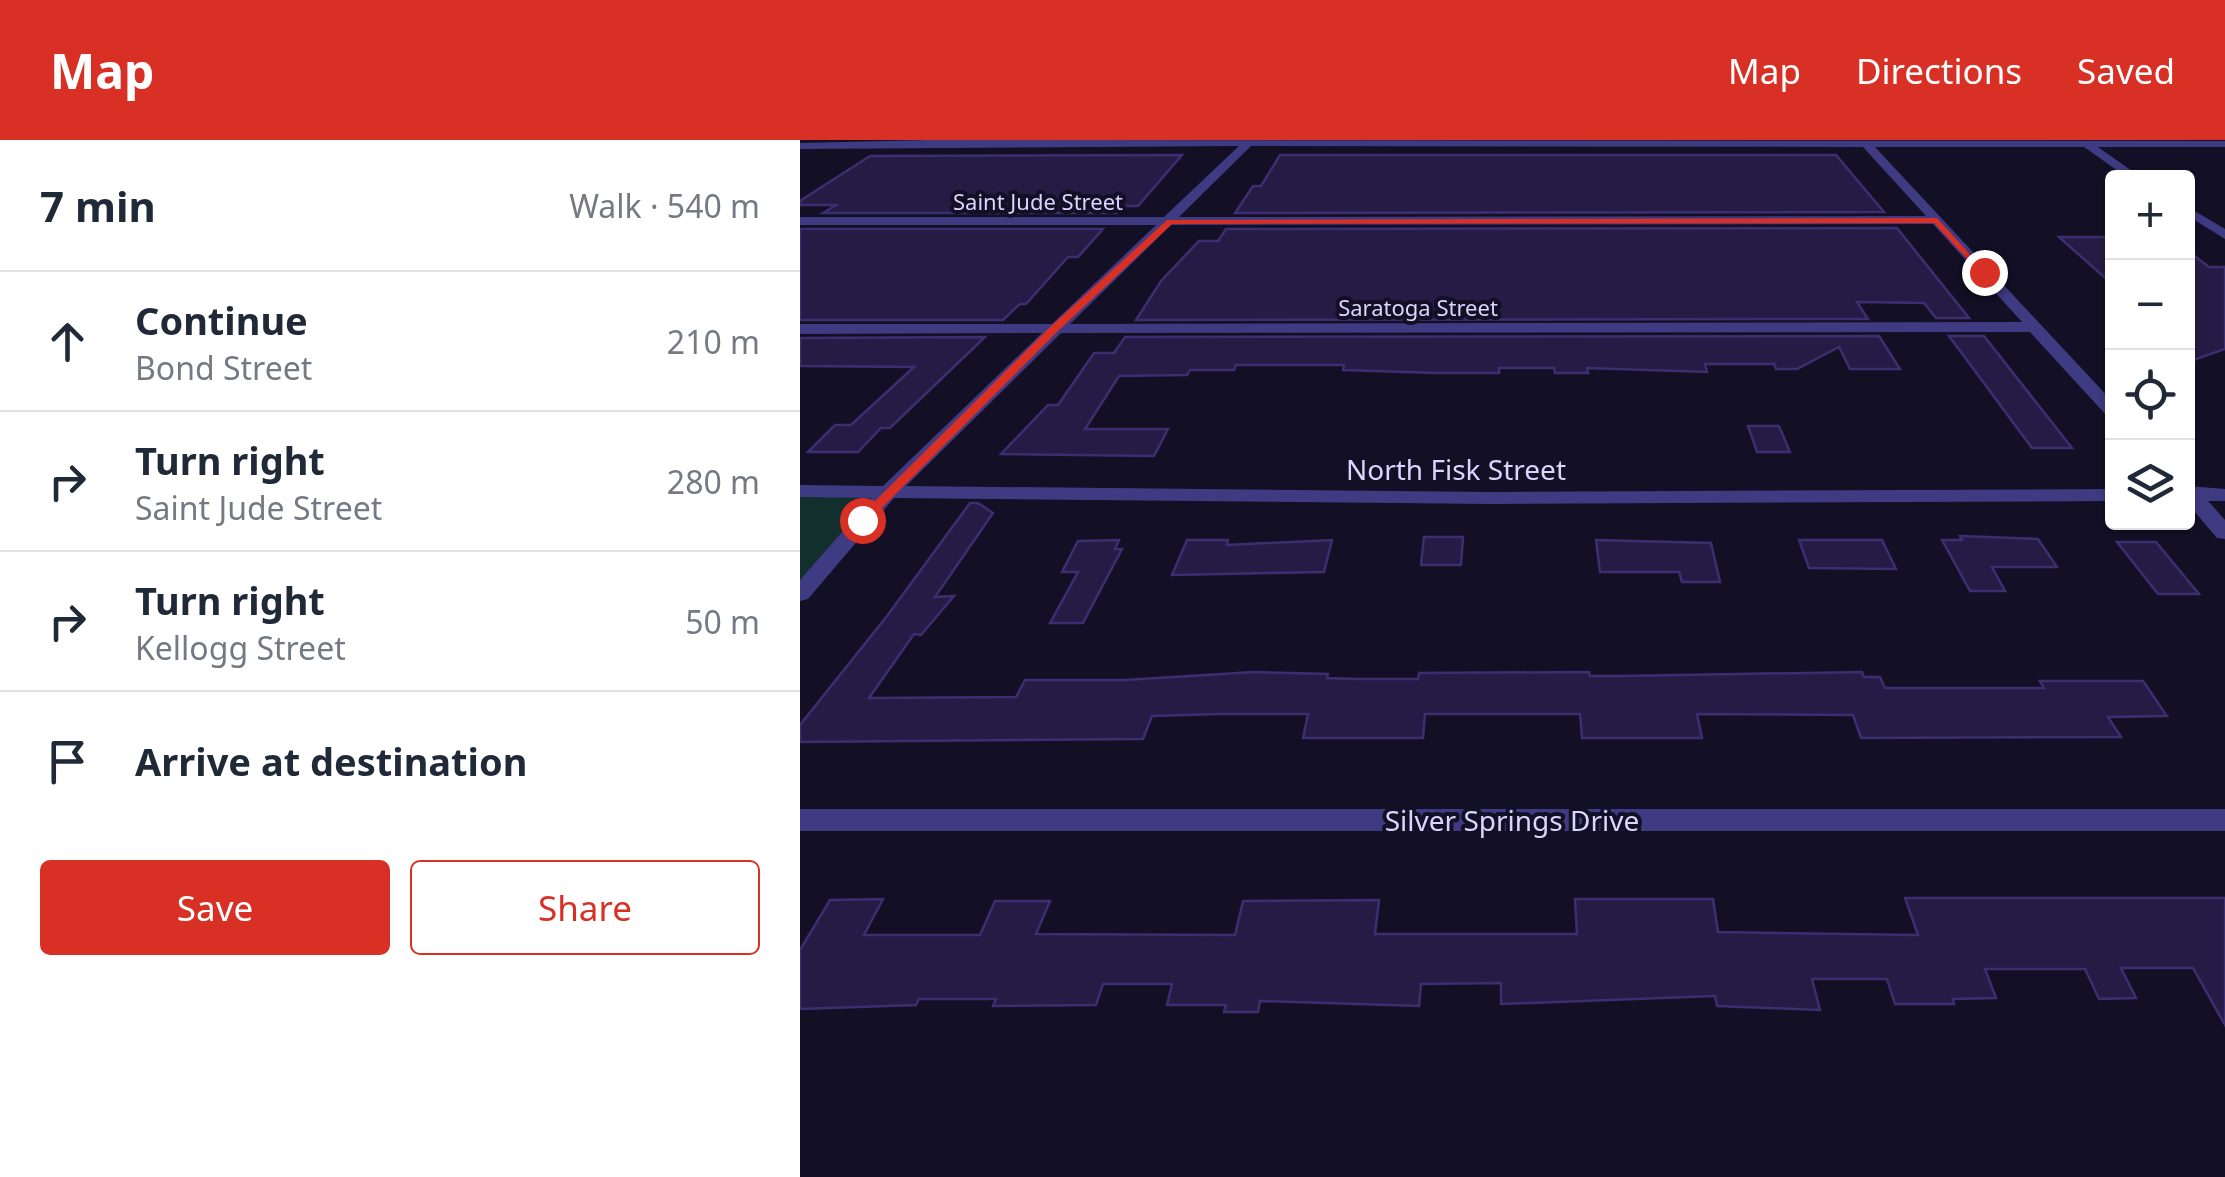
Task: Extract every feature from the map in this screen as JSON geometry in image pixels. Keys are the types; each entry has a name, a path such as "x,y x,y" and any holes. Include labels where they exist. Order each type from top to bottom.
{"street":[{"path":"800,146 984,141 2225,144"},
{"path":"800,594 890,490 1250,141"},
{"path":"1865,142 2105,403"},
{"path":"2084,142 2126,170"},
{"path":"2195,215 2225,235"},
{"name":"Saint Jude Street","path":"800,221 1937,220"},
{"name":"Saratoga Street","path":"800,329 2036,328"},
{"name":"North Fisk Street","path":"800,491 1493,498 2105,495"},
{"path":"2195,494 2225,495"},
{"path":"2195,501 2225,533"},
{"name":"Silver Springs Drive","path":"800,820 2225,820"}],"green space":[{"path":"890,490 800,593 800,491"}],"building":[{"path":"1182,155 1138,206 1123,206 1117,213 823,213 836,205 800,205 800,201 870,156"},
{"path":"1280,155 1836,155 1884,212 1235,213 1253,186 1261,186"},
{"path":"1897,228 1969,318 1936,318 1924,303 1857,302 1868,319 1136,320 1161,281 1199,241 1218,241 1226,229"},
{"path":"800,229 1103,229 1078,257 1068,257 1026,304 1020,304 1003,320 800,320"},
{"path":"2059,237 2105,237 2105,278"},
{"path":"2195,256 2209,267 2225,267 2225,349 2195,360"},
{"path":"1879,336 1900,369 1850,369 1839,347 1797,369 1776,369 1774,364 1705,364 1707,372 1587,368 1588,373 1555,373 1554,368 1499,368 1499,373 1436,373 1343,370 1344,365 1236,365 1234,370 1190,370 1187,375 1119,376 1085,429 1168,429 1154,456 1001,454 1048,405 1058,405 1094,353 1114,353 1125,337"},
{"path":"1949,336 1984,336 2072,448 2032,448"},
{"path":"985,337 890,428 881,428 858,452 808,452 835,425 851,425 914,367 800,366 800,338"},
{"path":"1748,426 1779,426 1790,452 1757,452"},
{"path":"970,503 978,503 993,513 935,597 954,596 921,635 914,634 869,698 1016,697 1025,680 1124,680 1254,672 1418,679 1419,673 1589,672 1590,676 1619,676 1862,672 1864,677 1880,677 1885,688 2044,688 2040,681 2143,681 2167,716 2108,717 2121,737 1861,738 1853,715 1697,714 1702,738 1582,738 1580,714 1425,714 1423,738 1303,738 1308,714 1220,714 1152,716 1143,739 800,742 800,725"},
{"path":"1960,536 2038,539 2057,567 1992,567 2005,591 1970,591 1942,540 1962,540"},
{"path":"1424,537 1463,537 1461,565 1421,565"},
{"path":"1119,540 1115,549 1122,549 1083,623 1050,623 1078,572 1062,572 1078,541"},
{"path":"1187,540 1228,540 1227,545 1332,540 1324,572 1172,575"},
{"path":"1596,540 1711,543 1720,582 1682,582 1679,572 1600,572"},
{"path":"1799,540 1882,540 1896,569 1809,568"},
{"path":"2117,542 2156,542 2199,594 2158,594"},
{"path":"1905,898 2225,898 2225,1025 2193,968 2121,968 2136,998 2099,999 2085,969 1985,969 1996,998 1953,999 1954,1004 1895,1004 1887,979 1812,979 1820,1010 1717,1006 1715,996 1501,1004 1501,983 1421,984 1419,1006 1260,1001 1258,1012 1224,1012 1226,1005 1167,1005 1172,984 1103,984 1096,1005 993,1006 996,999 919,999 916,1005 800,1009 800,950 830,900 883,899 864,935 980,935 995,901 1050,901 1036,934 1235,935 1243,901 1379,900 1375,934 1577,934 1575,899 1713,899 1718,932 1918,935"}],"route":[{"path":"862,520 1053,330 1170,222 1937,220 1984,272"}]}
